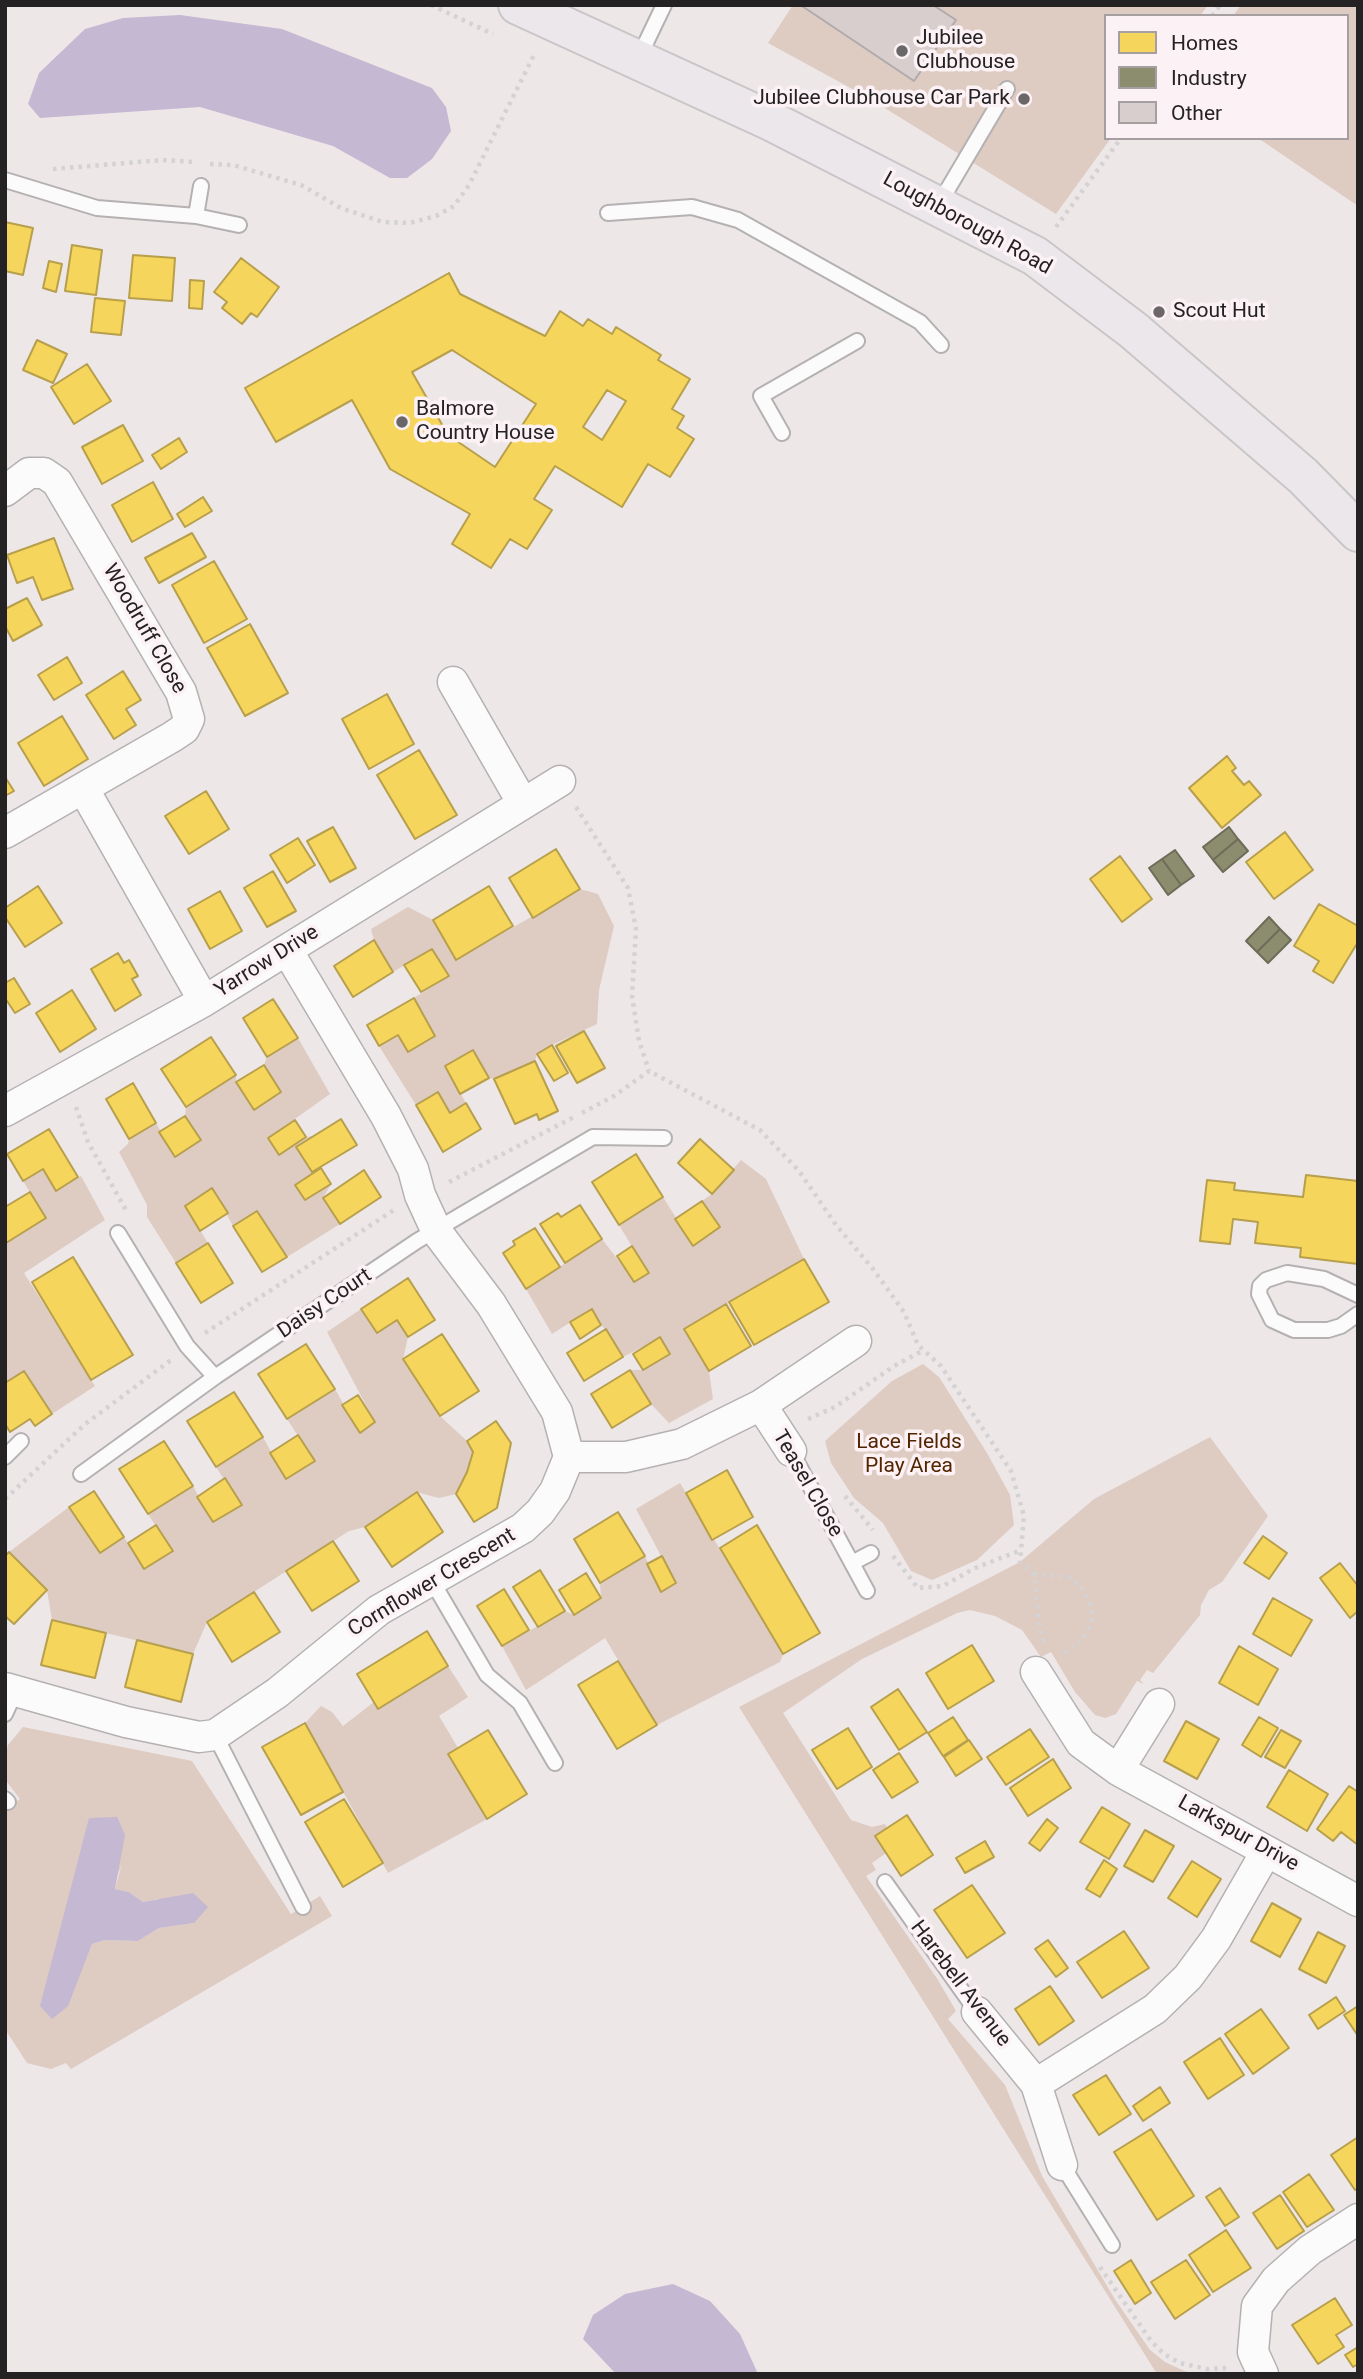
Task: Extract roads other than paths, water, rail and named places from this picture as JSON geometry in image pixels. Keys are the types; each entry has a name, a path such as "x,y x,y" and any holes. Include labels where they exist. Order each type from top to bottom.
{"main road":[{"name":"Loughborough Road","path":"518,5 638,59 938,205 1034,256 1153,347 1303,476 1358,533"}],"street":[{"name":"Woodruff Close","path":"5,490 29,473 44,473 57,482 189,708 189,719 184,729 5,833"},
{"path":"453,682 523,802"},
{"path":"83,788 204,1001"},
{"name":"Yarrow Drive","path":"5,1111 204,1001 523,802 566,792"},
{"path":"287,950 386,1115 413,1169 420,1195 437,1232 491,1304 556,1412 569,1457 626,1457 682,1444 761,1405 856,1341"},
{"name":"Teasel Close","path":"761,1405 794,1437"},
{"name":"Cornflower Crescent","path":"215,1735 277,1693 353,1629 523,1528 540,1512 555,1490 569,1457"},
{"name":"Larkspur Drive","path":"1047,1660 1081,1743 1118,1770 1172,1797 1266,1852 1358,1901"},
{"path":"9,1698 199,1737 215,1735"},
{"path":"1118,1770 1158,1704"},
{"path":"1036,2084 1155,2009 1188,1977 1216,1939 1266,1852"},
{"name":"Harebell Avenue","path":"977,2012 1036,2084 1062,2165"},
{"path":"1250,2370 1258,2306 1276,2280 1302,2258 1358,2219"}],"lane":[{"path":"638,59 664,5"},
{"path":"938,205 951,178 1007,89"},
{"path":"5,180 97,208 196,216 239,225"},
{"path":"196,216 201,186"},
{"path":"608,213 692,207 738,220 920,322 941,345"},
{"path":"782,433 761,396 857,341"},
{"name":"Daisy Court","path":"81,1474 215,1377 417,1241 437,1232 513,1183 593,1137 664,1138"},
{"path":"118,1233 187,1346 215,1377"},
{"path":"1358,1295 1324,1279 1287,1273 1266,1280 1260,1286 1259,1294 1272,1320 1294,1329 1328,1330 1341,1326 1358,1314"},
{"name":"Teasel Close","path":"794,1437 867,1591"},
{"path":"5,1457 21,1441"},
{"name":"Teasel Close","path":"852,1563 871,1553"},
{"path":"432,1581 487,1675 520,1703 555,1763"},
{"path":"215,1735 303,1907"},
{"name":"Harebell Avenue","path":"885,1882 977,2012"},
{"name":"Harebell Avenue","path":"1062,2165 1112,2245"}],"place":[{"name":"Jubilee Clubhouse","path":"902,51"},
{"name":"Jubilee Clubhouse Car Park","path":"1024,99"},
{"name":"Scout Hut","path":"1159,312"},
{"name":"Balmore Country House","path":"402,422"}],"park label":[{"name":"Lace Fields Play Area","path":"909,1455"}]}
